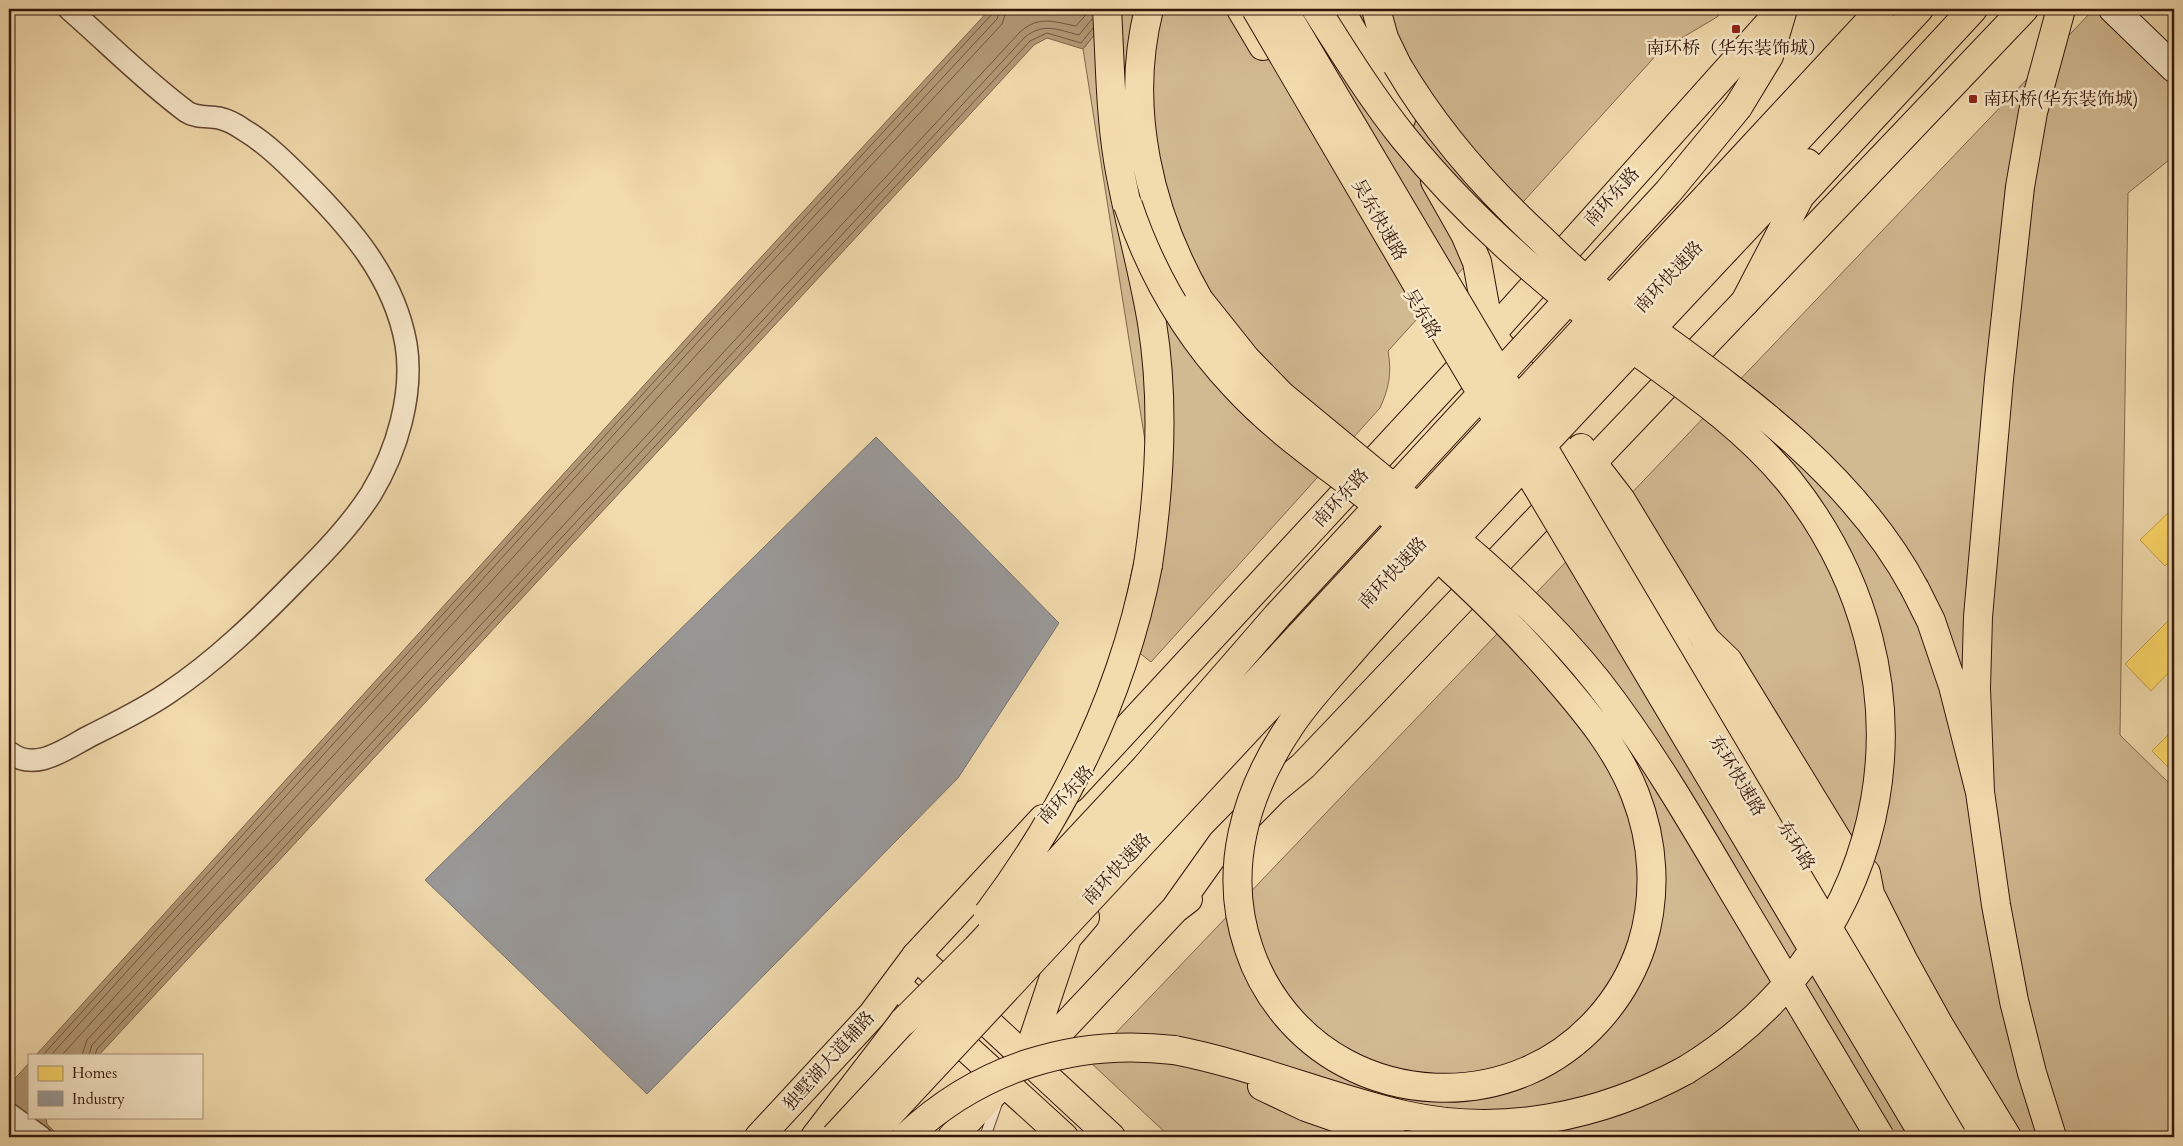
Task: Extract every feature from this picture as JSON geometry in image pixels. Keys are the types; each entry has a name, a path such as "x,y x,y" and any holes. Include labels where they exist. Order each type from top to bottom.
{"main road":[{"path":"816,1137 1019,872 1062,802 1105,712 1134,630 1154,525 1160,451 1158,398 1152,324 1118,160 1107,9"},
{"path":"1149,9 1140,66 1144,148 1153,192 1164,227 1199,300 1229,340 1269,383 1300,411 1490,567 1526,602 1597,681 1632,728 1703,840 1880,1137"},
{"name":"吴东路","path":"1241,9 1541,515"},
{"name":"吴东快速路","path":"1256,9 1513,423"},
{"name":"吴东快速路","path":"1282,9 1513,423"},
{"path":"1299,9 1546,426 1585,470 1622,500 1706,640 1728,661 1846,854 1866,873 1870,894 1904,960 1939,1025 2007,1137"},
{"path":"906,1137 938,1110 973,1087 1011,1069 1050,1056 1091,1049 1132,1046 1174,1050 1200,1055 1382,1109 1454,1122 1502,1123 1550,1119 1620,1101 1665,1082 1707,1057 1746,1028 1796,975 1824,935 1847,892 1865,847 1877,792 1880,754 1879,709 1868,642 1855,598 1837,556 1801,498 1773,463 1740,431 1577,307 1512,252 1466,209 1394,125 1366,87 1316,9"},
{"path":"1340,9 1465,234 1476,262 1490,333 1585,470"},
{"path":"1376,9 1390,52 1414,94 1440,130 1488,187 1563,260 1595,288 1722,381 1775,424 1833,480 1872,524 1902,564 1931,621 1953,686 1980,792"},
{"path":"904,1021 976,948 1145,768 1277,616 1693,164 1733,114 1756,81 1774,42 1783,9"},
{"name":"南环东路","path":"896,984 916,956 1457,372 1490,333 1783,9"},
{"name":"南环快速路","path":"835,1137 1882,9"},
{"name":"南环快速路","path":"868,1137 1919,9"},
{"path":"1128,205 1143,246 1165,291 1196,339 1223,373 1268,419 1380,506 1432,552 1439,559 1485,599 1580,706 1618,759 1637,799 1648,844 1651,895 1641,946 1627,978 1603,1014 1572,1044 1527,1071 1494,1082 1460,1088 1425,1088 1375,1076 1328,1053 1289,1019 1260,976 1247,944 1239,911 1235,876 1240,845 1254,794 1272,755 1290,725 1379,620 1413,584 1433,562 1440,555 1467,526 1474,518 1733,242 1950,9"},
{"path":"1745,302 1800,196 1973,9"},
{"path":"952,1137 1004,1081 1027,1058 1062,1029 1175,909 1202,888 1269,818 1303,766 2024,9"},
{"path":"2052,1137 2032,1073 2014,1000 1996,905 1980,792 1976,688 1978,617 1998,378 2020,187 2033,112 2061,9"},
{"name":"东环快速路","path":"1513,423 1925,1137"},
{"name":"东环快速路","path":"1513,423 1952,1137"},
{"path":"1027,1058 1067,938 1546,426"},
{"name":"东环路","path":"1585,470 1969,1137"},
{"path":"1541,515 1910,1137"},
{"path":"1706,640 1713,670 1985,1137"},
{"path":"916,956 1111,1137"},
{"path":"896,984 1064,1137"},
{"name":"独墅湖大道辅路","path":"759,1137 872,1014 896,984"},
{"path":"1200,1055 1306,1107 1392,1137"}],"street":[{"path":"9,752 17,759 26,761 38,760 54,755 166,694 204,667 242,633 317,559 351,521 371,494 393,447 407,380 407,356 399,317 376,266 344,223 290,167 247,131 228,120 188,112 69,9"},
{"path":"2113,9 2174,68"},
{"path":"9,1114 41,1137"}],"lane":[{"path":"985,1137 1004,1081"}],"shaded area":[{"path":"1115,9 1725,9 1717,17 1660,51 1388,351 1389,380 1380,408 1151,662 1118,636 1140,532 1146,447 1083,49"},
{"path":"2094,9 2098,9 2174,84 2174,156 2128,193 2120,735 2174,788 2174,1137 1170,1137 1089,1061"}],"water":[{"path":"990,9 1115,9 1083,49 1047,38 1034,45 100,1054 37,1054 705,318"},
{"path":"28,1064 28,1118 46,1118 47,1124 60,1137 9,1137 9,1085"}],"building: Homes":[{"path":"2174,507 2174,557 2165,566 2140,540"},
{"path":"2174,615 2174,667 2151,691 2125,664"},
{"path":"2174,729 2174,773 2152,751"}],"building: Industry":[{"path":"876,437 1059,623 958,778 647,1094 425,880"}],"place":[{"name":"南环桥（华东装饰城）","path":"1736,29"},
{"name":"南环桥(华东装饰城)","path":"1973,99"}]}
